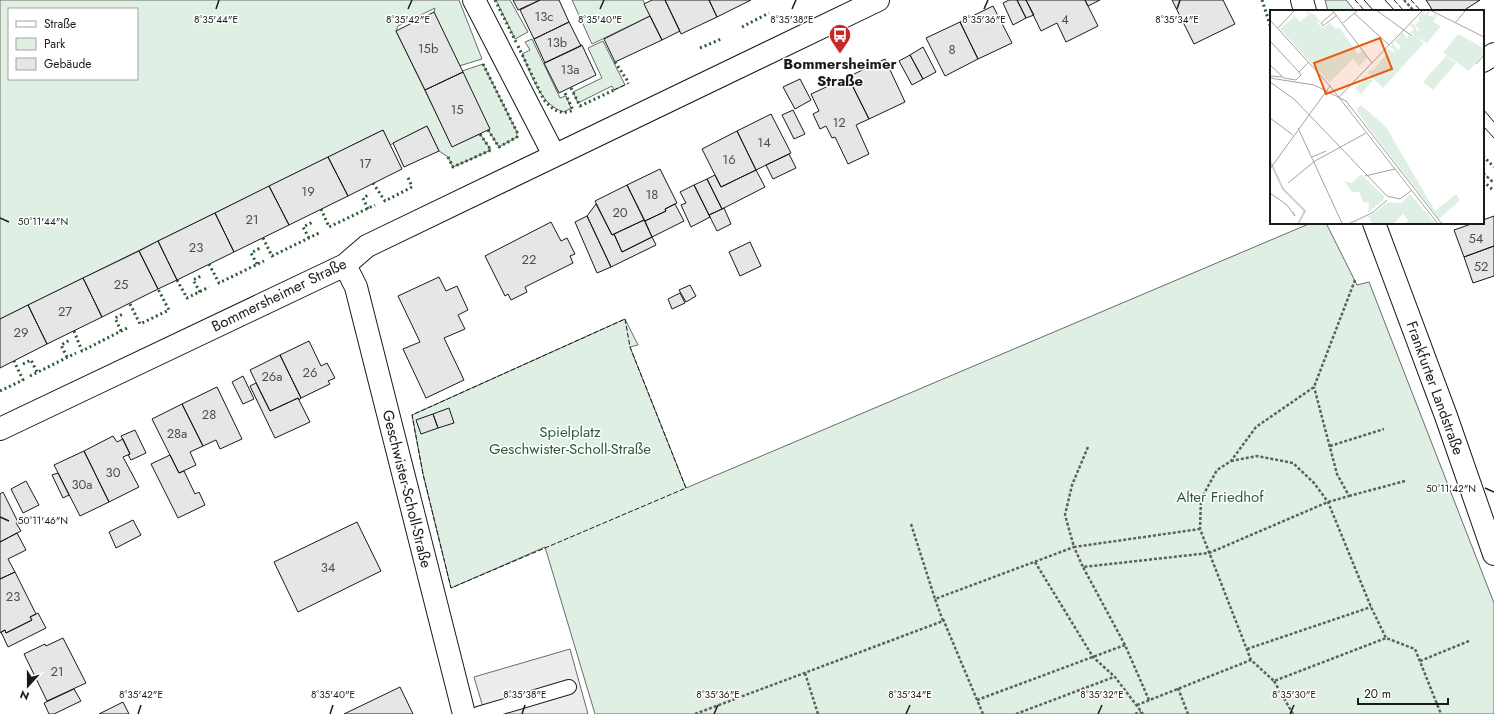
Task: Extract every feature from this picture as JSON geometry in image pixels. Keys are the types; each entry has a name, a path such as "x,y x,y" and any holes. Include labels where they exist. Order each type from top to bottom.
{"street":[{"path":"474,0 554,155"},
{"name":"Bommersheimer Straße","path":"0,429 346,265 366,246 878,0"},
{"path":"1302,0 1305,10"},
{"path":"1484,60 1494,54"},
{"name":"Frankfurter Landstraße","path":"1374,224 1446,416 1494,554"},
{"name":"Geschwister-Scholl-Straße","path":"346,265 356,287 464,714"}],"lane":[{"path":"478,714 569,687"}],"path":[{"path":"1404,0 1413,10"},
{"path":"1484,174 1494,183"},
{"path":"1293,714 1274,681 1251,660 1200,529 1201,499 1217,470 1231,461 1256,427 1314,387 1354,280"},
{"path":"1314,387 1337,474 1349,496"},
{"path":"1330,446 1384,429"},
{"path":"1088,447 1072,485 1065,515 1074,547 1083,568 1125,645 1149,700"},
{"path":"1231,461 1257,456 1292,463 1314,483 1328,502 1371,607 1386,638"},
{"path":"1083,568 1209,553 1328,502 1405,481"},
{"path":"695,714 943,621 911,524"},
{"path":"935,599 1074,547 1200,529"},
{"path":"1035,562 1093,657 1115,677 1142,713 1135,714"},
{"path":"935,599 983,714"},
{"path":"1247,649 1371,607"},
{"path":"1274,681 1386,638 1415,649 1441,714"},
{"path":"1420,661 1469,641"},
{"path":"978,700 1125,645"},
{"path":"1137,705 1251,660"},
{"path":"805,673 818,714"},
{"path":"1016,714 1115,677"},
{"path":"1178,688 1188,714"}],"green space":[{"path":"0,0 459,0 482,59 459,66 434,13 435,8 398,26 396,31 452,146 480,134 491,150 453,167 448,157 439,151 427,126 390,145 383,130 0,319"},
{"path":"496,0 510,0 528,32 515,39"},
{"path":"572,0 643,0 650,16 592,44"},
{"path":"1325,0 1346,0 1354,10 1328,10"},
{"path":"532,39 560,98 566,96 571,108 564,112 549,103 543,96 529,71 522,54 530,50 525,42"},
{"path":"603,41 625,85 614,90 612,86 578,103 573,92 602,78 588,48"},
{"path":"483,64 517,132 517,137 499,147 488,130 462,71"},
{"name":"Alter Friedhof","path":"1309,224 1326,224 1357,285 1369,282 1494,603 1494,714 595,714 545,547 451,588 423,474 412,415 625,319 638,345 630,347 686,488"}],"shaded area":[{"path":"570,649 588,714 485,714 474,677"}],"building":[{"path":"513,0 540,0 518,10"},
{"path":"540,0 559,0 569,22 534,39 520,10"},
{"path":"652,0 665,0 680,31 662,40 644,4"},
{"path":"665,0 709,0 717,17 681,34"},
{"path":"709,0 751,0 717,17"},
{"path":"1009,0 1017,0 1026,18 1013,25 1003,3"},
{"path":"1017,0 1026,0 1034,15 1026,18"},
{"path":"1026,0 1085,0 1098,26 1066,42 1057,23 1041,31"},
{"path":"1085,0 1100,0 1088,6"},
{"path":"1172,0 1223,0 1235,24 1194,44"},
{"path":"1426,0 1480,0 1465,10 1432,10"},
{"path":"993,6 1012,43 978,59 960,22"},
{"path":"434,12 463,72 425,90 396,31"},
{"path":"650,16 662,40 615,62 604,39"},
{"path":"569,22 581,46 545,63 534,39"},
{"path":"960,22 978,59 945,76 926,38"},
{"path":"582,45 596,75 559,93 544,63"},
{"path":"923,47 936,72 923,79 910,55"},
{"path":"910,55 923,79 912,85 899,61"},
{"path":"885,59 905,102 869,119 848,77"},
{"path":"463,72 490,129 452,147 425,90"},
{"path":"848,77 869,119 856,125 869,154 848,164 835,137 832,138 826,126 820,129 813,114 819,111 811,94"},
{"path":"800,79 811,100 795,109 783,87"},
{"path":"793,110 805,134 794,139 782,115"},
{"path":"771,114 791,153 756,170 737,131"},
{"path":"427,126 439,151 404,167 393,143"},
{"path":"383,130 402,169 348,196 328,157"},
{"path":"737,131 756,170 721,187 702,149"},
{"path":"789,154 796,168 773,179 766,165"},
{"path":"328,157 348,196 289,225 269,186"},
{"path":"660,169 677,203 665,209 666,211 645,221 627,185"},
{"path":"756,170 765,187 722,209 707,179 715,175 721,187"},
{"path":"707,179 722,209 709,215 694,185"},
{"path":"627,185 644,220 612,235 595,201"},
{"path":"694,185 710,217 691,227 681,205 686,203 680,192"},
{"path":"269,186 289,225 234,252 215,213"},
{"path":"596,204 612,235 614,234 622,252 652,237 656,245 611,267 587,216"},
{"path":"675,204 684,221 652,237 645,221 666,211 665,209"},
{"path":"724,208 731,224 717,231 709,215"},
{"path":"215,213 234,252 177,280 158,241"},
{"path":"587,216 611,267 597,273 575,222"},
{"path":"1494,216 1494,246 1464,257 1454,230 1471,224 1484,224 1484,220"},
{"path":"644,220 652,237 622,252 614,234"},
{"path":"551,222 561,241 567,238 575,254 570,256 573,263 525,287 527,292 511,300 508,294 505,296 485,256"},
{"path":"158,241 177,280 158,289 139,251"},
{"path":"750,242 761,266 740,276 729,252"},
{"path":"1494,246 1494,276 1473,283 1464,257"},
{"path":"139,251 158,289 102,317 83,278"},
{"path":"439,277 446,291 457,286 468,310 458,315 465,329 444,338 464,380 426,398 403,349 420,342 398,296"},
{"path":"83,278 102,317 47,344 28,305"},
{"path":"690,285 696,296 686,302 679,290"},
{"path":"680,293 685,303 672,309 668,299"},
{"path":"28,305 47,344 0,368 0,319"},
{"path":"309,341 321,366 327,363 335,378 328,381 330,384 301,398 280,355"},
{"path":"280,355 301,398 270,411 250,370"},
{"path":"243,376 254,399 243,404 232,382"},
{"path":"256,383 270,411 298,398 310,422 275,438 250,386"},
{"path":"217,387 242,439 220,449 216,440 203,446 182,404"},
{"path":"182,404 203,446 190,452 196,465 179,473 152,419"},
{"path":"449,408 454,423 438,428 433,414"},
{"path":"433,414 438,428 421,434 416,420"},
{"path":"135,430 146,453 131,460 128,455 130,454 121,436"},
{"path":"113,436 117,442 123,439 130,454 123,457 139,487 109,502 84,451"},
{"path":"84,451 109,502 80,516 54,465"},
{"path":"170,455 179,473 184,471 195,494 199,492 205,505 178,518 151,464"},
{"path":"58,473 69,495 63,498 52,475"},
{"path":"26,481 39,505 23,513 11,489"},
{"path":"3,492 21,531 0,542 0,494"},
{"path":"133,520 141,535 116,548 109,532"},
{"path":"357,522 381,571 298,612 274,562"},
{"path":"17,533 26,550 8,559 15,572 0,579 0,542"},
{"path":"15,572 36,614 30,617 32,620 6,633 5,630 0,633 0,579"},
{"path":"38,613 46,628 8,647 1,632 5,630 6,633 32,620 30,617"},
{"path":"63,638 86,683 47,701 24,654 45,644 46,646"},
{"path":"400,687 413,714 344,714"},
{"path":"74,689 81,701 54,714 49,714 44,703"},
{"path":"123,702 129,714 99,714"}],"tram line":[{"path":"1364,0 1373,10"},
{"path":"1385,0 1394,10"},
{"path":"1484,110 1494,122"},
{"path":"1484,127 1494,138"}],"hedge":[{"path":"495,0 516,42"},
{"path":"1262,0 1270,25"},
{"path":"742,27 769,13"},
{"path":"700,48 721,39"},
{"path":"518,46 544,100 553,109 560,112 568,112 573,110 564,91"},
{"path":"615,62 629,83"},
{"path":"483,64 517,132 517,137 499,147 488,130"},
{"path":"571,88 580,106 614,90"},
{"path":"448,157 453,167 491,150 480,134"},
{"path":"1484,157 1494,167"},
{"path":"373,183 385,201 412,187 407,175"},
{"path":"1484,182 1494,191"},
{"path":"368,209 363,198 370,194"},
{"path":"321,209 329,227 375,205"},
{"path":"309,238 303,227 313,222"},
{"path":"263,238 272,256 321,232"},
{"path":"257,264 251,253 260,248"},
{"path":"209,264 219,283 264,261"},
{"path":"200,292 193,280 203,275"},
{"path":"177,280 187,298 209,287"},
{"path":"130,304 140,324 169,310 158,289"},
{"path":"121,331 115,318 123,314"},
{"path":"74,331 82,351 129,327"},
{"path":"67,357 61,345 70,340"},
{"path":"30,376 76,353"},
{"path":"23,364 31,360 37,372"},
{"path":"0,391 23,380 14,361"}],"fence":[{"path":"1355,0 1364,10"},
{"path":"1394,0 1403,10"},
{"path":"1411,0 1420,10"},
{"path":"614,90 629,83"},
{"path":"625,319 630,347 686,488 451,588 423,474 412,415 625,319"}],"place":[{"name":"Bommersheimer Straße","path":"840,54"}],"park label":[{"name":"Spielplatz Geschwister-Scholl-Straße","path":"570,440"}]}
